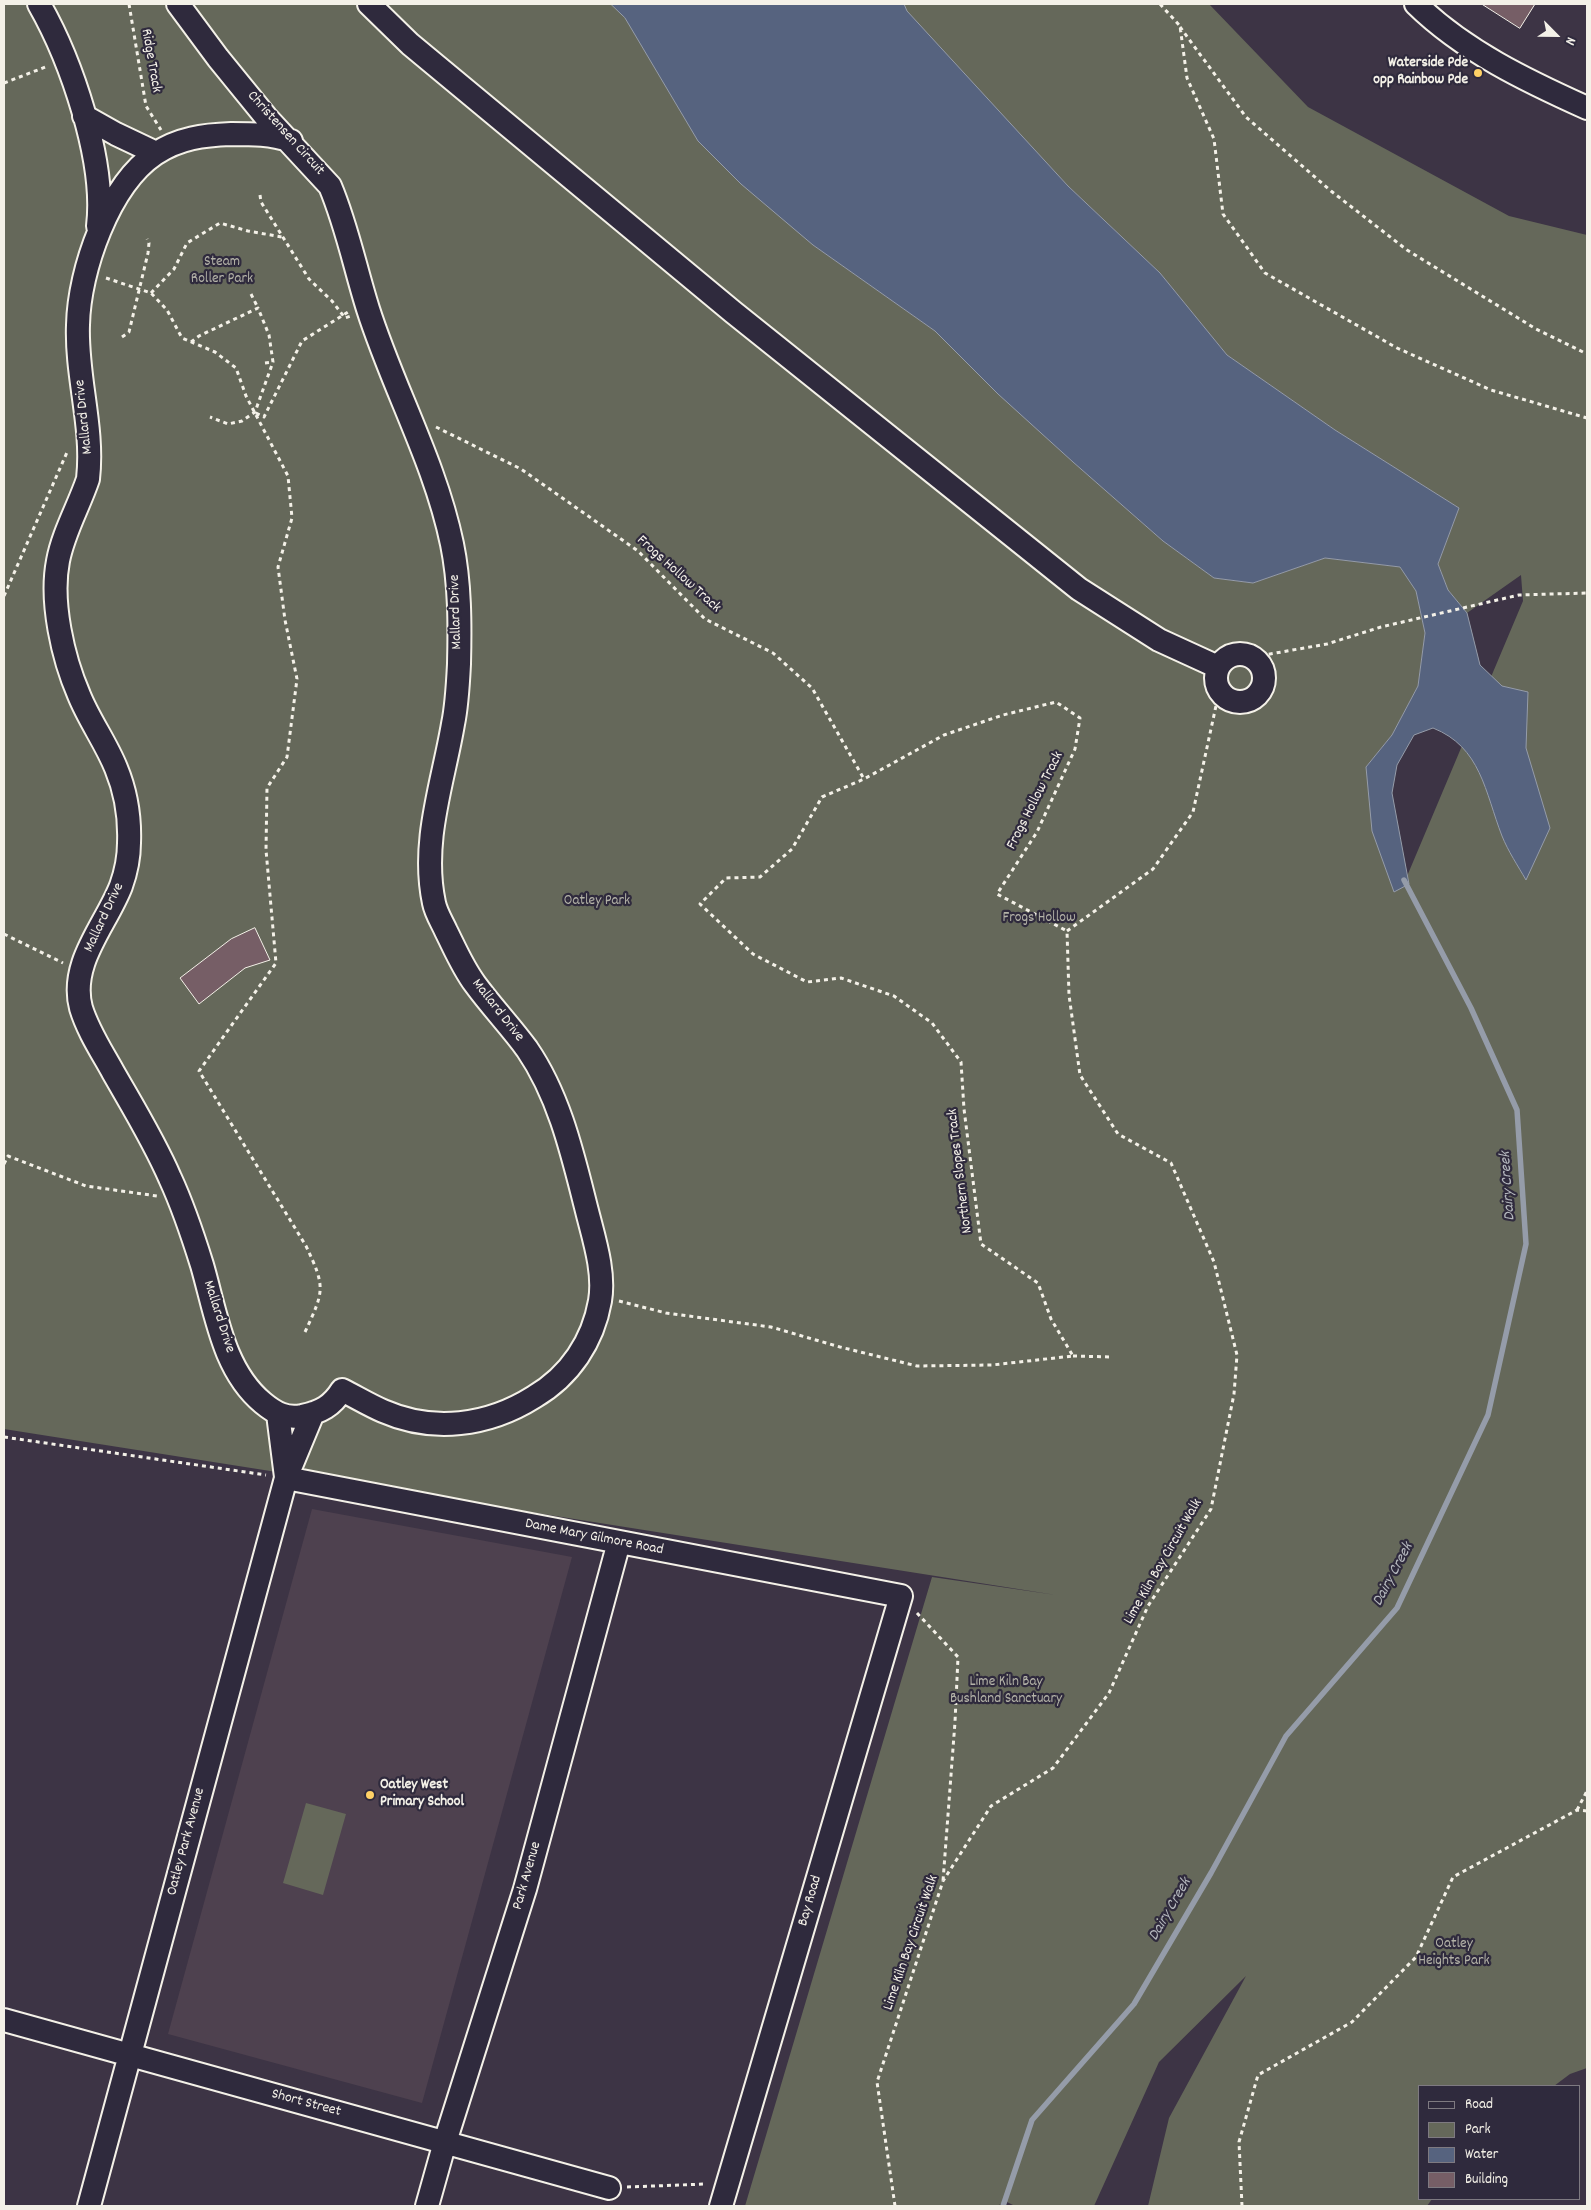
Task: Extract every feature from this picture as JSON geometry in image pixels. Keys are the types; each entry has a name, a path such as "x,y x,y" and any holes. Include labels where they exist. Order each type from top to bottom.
{"street":[{"path":"39,4 80,98 91,140 98,193 96,237"},
{"name":"Christensen Circuit","path":"178,4 218,58 266,117 291,141 330,186 356,264 360,312 390,366"},
{"path":"369,4 410,44 733,312 1079,589 1132,625 1159,640 1218,667"},
{"path":"1416,4 1433,21 1459,41 1539,86 1587,108"},
{"path":"84,116 116,134 163,150"},
{"path":"96,237 106,214 123,186 142,165 163,150 205,135 272,135 291,141"},
{"name":"Mallard Drive","path":"96,237 81,300 77,347 90,450 88,479 58,561 57,601 68,666 79,697 116,766 123,787 129,824 129,845 128,861 121,886 91,944 81,972 80,996 87,1023 154,1145 179,1199 202,1266 217,1319 237,1371 252,1394 278,1414 297,1417 331,1406 342,1390 386,1412 424,1423 450,1426 470,1423 513,1408 547,1388 570,1368 584,1348 594,1325 601,1296 597,1252 571,1150 557,1107 527,1050 472,980 435,906 430,839 457,699 459,664 456,566 445,517 390,366"},
{"path":"1240,653 1254,657 1259,662 1264,677 1264,685 1254,698 1248,701 1232,701 1220,692 1215,680 1218,667 1222,661 1233,654 1240,653"},
{"path":"286,1478 313,1413"},
{"path":"278,1414 286,1478"},
{"name":"Dame Mary Gilmore Road","path":"286,1478 901,1596"},
{"name":"Oatley Park Avenue","path":"89,2206 286,1478"},
{"name":"Park Avenue","path":"427,2206 445,2142 525,1889 619,1542"},
{"name":"Bay Road","path":"721,2206 901,1596"},
{"name":"Short Street","path":"4,2020 609,2188"}],"path":[{"name":"Ridge Track","path":"129,4 146,106 163,150"},
{"path":"1160,4 1180,26 1246,117 1331,191 1407,250 1536,329 1587,354"},
{"path":"1180,26 1187,78 1214,139 1224,214 1265,273 1397,348 1491,390 1587,418"},
{"path":"4,83 64,60"},
{"path":"256,412 264,417 302,341 343,315 358,306 360,312 345,318 343,315 309,279 261,202 260,195"},
{"path":"150,293 174,269 187,243 220,223 248,232 282,237"},
{"path":"122,337 129,332 150,243 147,239"},
{"path":"87,272 150,293 167,310 182,338 216,352 236,368 288,476 292,518 278,567 285,620 297,679 287,757 267,788 266,850 276,963 198,1071 306,1246 320,1274 320,1299 305,1332"},
{"path":"210,417 228,424 242,421 256,412 273,362 270,335 251,294"},
{"path":"191,343 199,336 258,308"},
{"path":"265,362 273,362"},
{"name":"Frogs Hollow Track","path":"408,413 521,469 638,551 705,618 773,654 812,688 864,780 944,735 1003,715 1056,702 1080,718 1075,749 1040,824 997,894 1067,931"},
{"path":"4,596 69,448 88,427"},
{"path":"1254,657 1327,644 1381,627 1519,596 1587,593"},
{"path":"1067,931 1153,870 1193,812 1220,692"},
{"name":"Northern Slopes Track","path":"864,780 822,797 792,849 760,877 726,878 700,904 753,954 807,982 841,978 894,996 932,1023 961,1062 964,1109 981,1244 1038,1283 1051,1319 1073,1356"},
{"name":"Lime Kiln Bay Circuit Walk","path":"895,2206 877,2082 943,1881 991,1806 1053,1768 1109,1692 1148,1606 1211,1509 1234,1394 1237,1355 1214,1262 1171,1163 1118,1134 1080,1074 1069,995 1067,931"},
{"path":"4,934 81,972"},
{"path":"4,1164 8,1156 86,1186 179,1199"},
{"path":"601,1296 666,1313 772,1327 917,1366 992,1365 1073,1356 1113,1357"},
{"path":"4,1437 286,1478"},
{"path":"901,1596 958,1657 943,1881"},
{"path":"1242,2206 1239,2142 1258,2075 1352,2022 1416,1957 1453,1877 1576,1810 1587,1791"},
{"path":"1576,1810 1587,1811"},
{"path":"609,2188 728,2184"}],"shaded area":[{"name":"Oatley West Primary School","path":"312,1509 572,1557 422,2103 168,2034"}],"green space":[{"name":"Oatley Park","path":"4,4 611,4 625,18 813,245 935,331 1073,462 1163,541 1214,578 1253,583 1325,558 1400,567 1416,591 1425,633 1418,686 1392,735 1366,767 1405,881 1523,601 1521,575 1467,613 1448,590 1438,564 1459,508 1335,430 1227,355 1160,273 1068,186 906,11 904,4 1209,4 1308,107 1509,216 1587,235 1587,2068 1570,2074 1555,2085 1418,2085 1418,2200 1431,2200 1427,2206 1148,2206 1169,2118 1246,1976 1159,2062 1094,2206 1015,2206 1007,2202 996,2206 745,2206 932,1577 1056,1595 4,1429"},
{"path":"306,1803 346,1814 323,1895 283,1883"}],"water":[{"path":"611,4 904,4 907,11 1068,186 1160,273 1227,355 1335,430 1459,508 1438,564 1448,590 1467,613 1480,665 1502,686 1528,692 1526,748 1550,828 1526,880 1504,842 1485,788 1471,759 1462,747 1449,736 1433,728 1414,735 1397,765 1392,793 1409,884 1394,892 1372,831 1366,767 1392,735 1418,686 1425,633 1416,591 1400,567 1325,558 1253,583 1214,578 1163,541 1073,462 998,394 935,331 813,245 741,184 698,141 625,18"}],"building":[{"path":"1482,4 1535,4 1520,28"},
{"path":"255,928 270,960 245,968 199,1004 180,978 231,939"}],"waterway":[{"name":"Dairy Creek","path":"1003,2206 1032,2120 1134,2004 1211,1873 1286,1736 1397,1608 1488,1415 1526,1244 1517,1110 1471,1008 1404,880"}],"place":[{"name":"Waterside Pde opp Rainbow Pde","path":"1478,73"},
{"name":"Oatley West Primary School","path":"370,1795"}],"park label":[{"name":"Steam Roller Park","path":"222,272"},
{"name":"Frogs Hollow","path":"1039,919"},
{"name":"Lime Kiln Bay Bushland Sanctuary","path":"1006,1692"},
{"name":"Oatley Heights Park","path":"1454,1954"}]}
